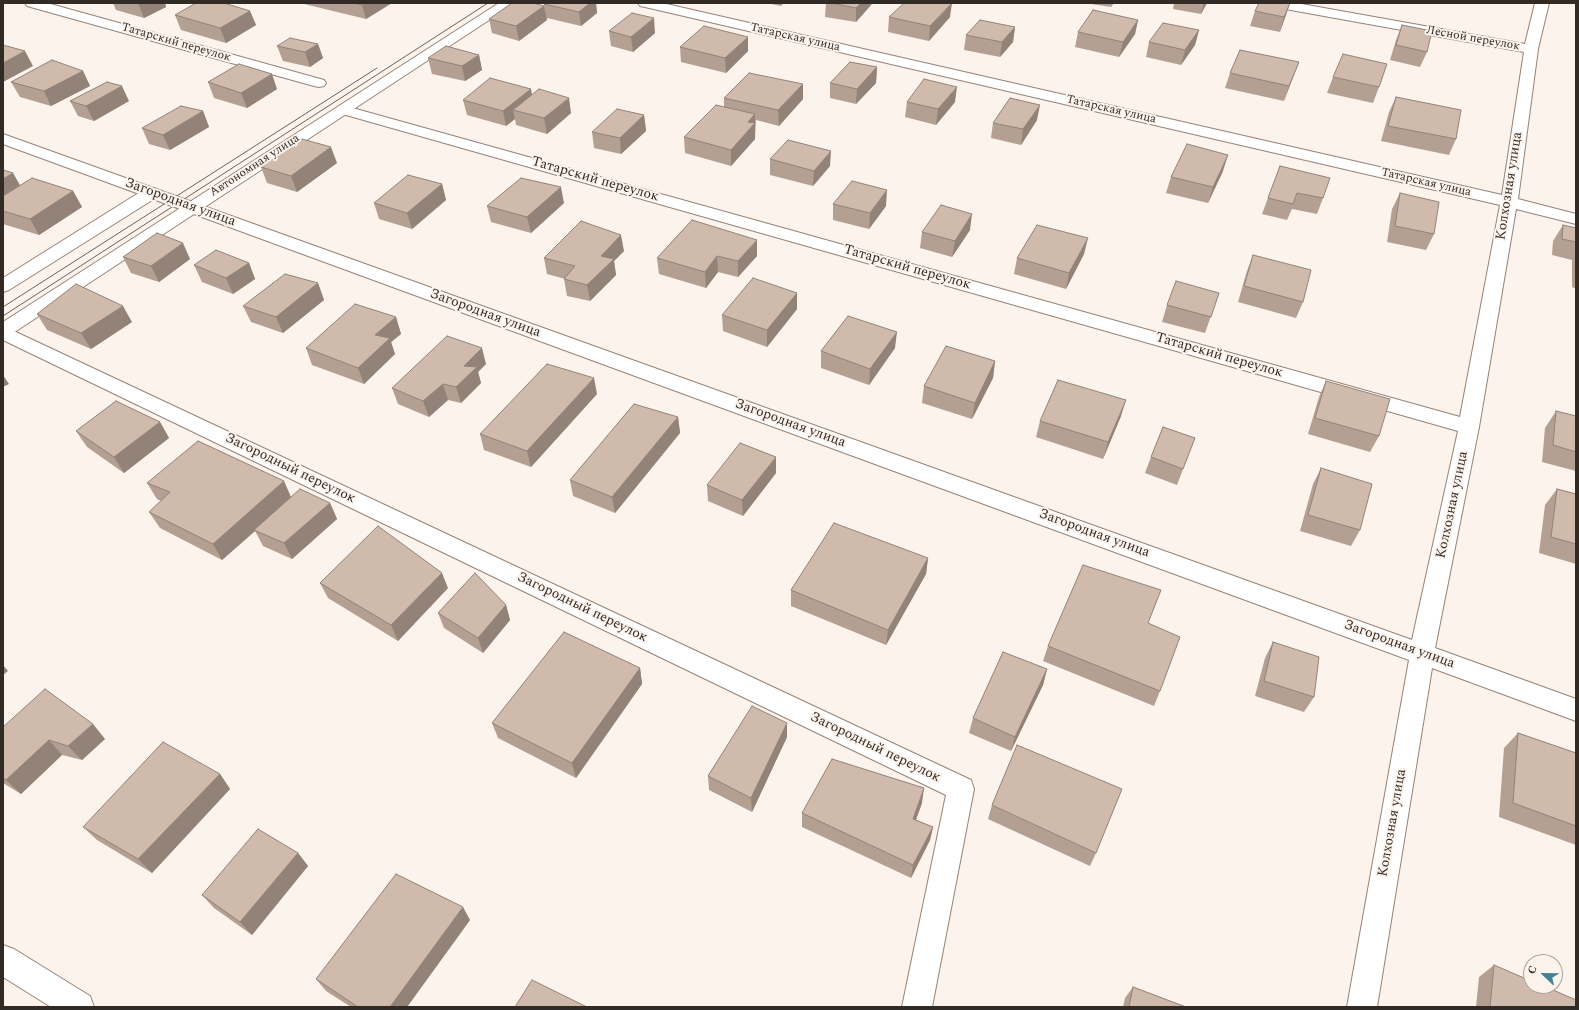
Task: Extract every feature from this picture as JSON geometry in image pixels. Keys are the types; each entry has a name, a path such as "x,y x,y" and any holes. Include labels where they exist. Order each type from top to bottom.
{"street":[{"name":"Татарский переулок","path":"32,3 319,83"},
{"name":"Автономная улица","path":"3,332 191,207 344,110 508,3"},
{"name":"Татарская улица","path":"645,3 1509,202 1576,219"},
{"name":"Лесной переулок","path":"1274,3 1531,49"},
{"name":"Колхозная улица","path":"1362,1007 1422,653 1469,427 1509,202 1531,49 1542,3"},
{"name":"Татарский переулок","path":"344,110 1469,427"},
{"name":"Загородная улица","path":"3,139 1576,710"},
{"path":"3,286 151,192"},
{"name":"Загородный переулок","path":"3,332 961,789 917,1007"},
{"path":"3,960 79,1007"}],"building":[{"path":"196,3 224,3 250,11 220,28 175,15"},
{"path":"354,3 365,3 362,5"},
{"path":"512,3 533,3 544,6 516,26 489,19"},
{"path":"590,3 579,12 544,4"},
{"path":"831,3 861,3 856,8"},
{"path":"904,3 952,3 930,26 889,17"},
{"path":"1259,3 1290,3 1284,17 1255,11"},
{"path":"1093,10 1138,20 1123,42 1078,32"},
{"path":"632,13 654,18 631,37 609,31"},
{"path":"980,20 1015,27 1002,42 966,35"},
{"path":"1163,23 1199,30 1185,50 1149,42"},
{"path":"1402,25 1432,31 1427,52 1396,45"},
{"path":"704,26 748,37 725,58 680,47"},
{"path":"290,38 318,44 305,52 277,46"},
{"path":"3,45 25,51 3,63"},
{"path":"446,46 479,55 462,66 428,58"},
{"path":"1240,50 1299,62 1289,86 1230,73"},
{"path":"1343,54 1387,64 1379,87 1333,77"},
{"path":"52,60 83,71 44,91 11,82"},
{"path":"850,62 877,67 857,89 830,83"},
{"path":"239,64 272,74 241,93 208,82"},
{"path":"749,73 803,84 778,110 724,98"},
{"path":"490,78 531,89 503,111 463,100"},
{"path":"924,79 957,87 938,109 907,102"},
{"path":"107,82 122,86 86,106 70,101"},
{"path":"539,89 569,98 544,118 513,110"},
{"path":"1396,97 1461,110 1456,139 1388,126"},
{"path":"1010,98 1040,105 1023,129 993,123"},
{"path":"716,105 755,114 748,122 755,123 731,150 684,137"},
{"path":"181,106 203,111 163,135 142,128"},
{"path":"617,109 644,115 620,138 592,132"},
{"path":"302,139 331,147 291,176 261,167"},
{"path":"788,140 831,151 814,171 770,159"},
{"path":"1187,144 1228,155 1213,187 1171,177"},
{"path":"1280,166 1330,178 1323,198 1297,193 1293,204 1268,198"},
{"path":"3,170 13,173 3,179"},
{"path":"408,175 442,184 407,213 374,203"},
{"path":"32,178 73,191 30,219 3,211 3,196"},
{"path":"521,178 561,187 527,217 487,206"},
{"path":"852,181 887,190 870,213 833,204"},
{"path":"1400,193 1439,202 1434,234 1395,226"},
{"path":"941,205 972,214 955,241 922,232"},
{"path":"692,220 757,240 738,261 717,256 705,272 657,258"},
{"path":"581,221 621,235 601,256 614,259 587,285 564,279 575,266 544,258"},
{"path":"1037,225 1088,238 1069,273 1017,258"},
{"path":"1563,225 1576,228 1576,242 1562,239"},
{"path":"157,233 183,243 151,266 123,257"},
{"path":"216,250 249,263 226,278 194,265"},
{"path":"1253,255 1311,270 1303,302 1244,286"},
{"path":"285,274 318,283 276,317 243,306"},
{"path":"753,278 797,293 767,330 722,315"},
{"path":"1176,281 1219,293 1211,317 1167,305"},
{"path":"76,284 123,306 81,333 37,314"},
{"path":"355,304 396,317 375,335 390,338 358,368 306,348"},
{"path":"848,316 897,332 870,369 821,351"},
{"path":"447,336 482,348 464,366 477,367 456,387 443,384 423,401 392,388"},
{"path":"946,346 995,361 975,403 924,386"},
{"path":"547,364 594,378 527,451 480,434"},
{"path":"1058,380 1126,400 1108,442 1040,421"},
{"path":"1326,381 1390,399 1379,436 1315,418"},
{"path":"116,401 160,422 114,457 76,431"},
{"path":"634,404 678,417 612,497 570,480"},
{"path":"1556,411 1576,416 1576,452 1553,445"},
{"path":"1163,427 1195,438 1183,469 1151,457"},
{"path":"198,441 284,481 213,544 149,512 170,492 147,483"},
{"path":"740,443 776,457 742,500 707,485"},
{"path":"1321,468 1372,484 1360,530 1308,515"},
{"path":"300,489 330,503 284,543 254,530"},
{"path":"1557,489 1576,494 1576,544 1551,537"},
{"path":"834,523 928,558 888,630 791,590"},
{"path":"378,526 442,573 391,625 320,583"},
{"path":"1083,565 1161,590 1148,623 1180,637 1160,691 1048,646"},
{"path":"475,573 506,605 478,638 438,613"},
{"path":"564,632 640,668 572,763 492,723"},
{"path":"1273,642 1319,657 1314,697 1264,681"},
{"path":"1003,652 1047,669 1015,737 973,718"},
{"path":"45,689 93,724 68,746 49,740 6,780 3,778 3,727"},
{"path":"752,706 787,723 751,798 708,776"},
{"path":"1518,733 1576,753 1576,826 1513,803"},
{"path":"163,742 220,774 138,859 83,827"},
{"path":"1017,745 1122,789 1096,853 992,805"},
{"path":"832,759 924,788 913,819 933,827 913,865 802,813"},
{"path":"258,829 298,853 240,922 202,895"},
{"path":"396,874 463,907 390,1007 358,1007 316,979"},
{"path":"1494,965 1523,978 1523,994 1562,994 1576,1000 1576,1007 1490,1007"},
{"path":"532,980 587,1007 515,1007"},
{"path":"1133,987 1186,1007 1129,1007"}],"tram line":[{"path":"3,316 488,3"},
{"path":"3,307 377,68"}]}
